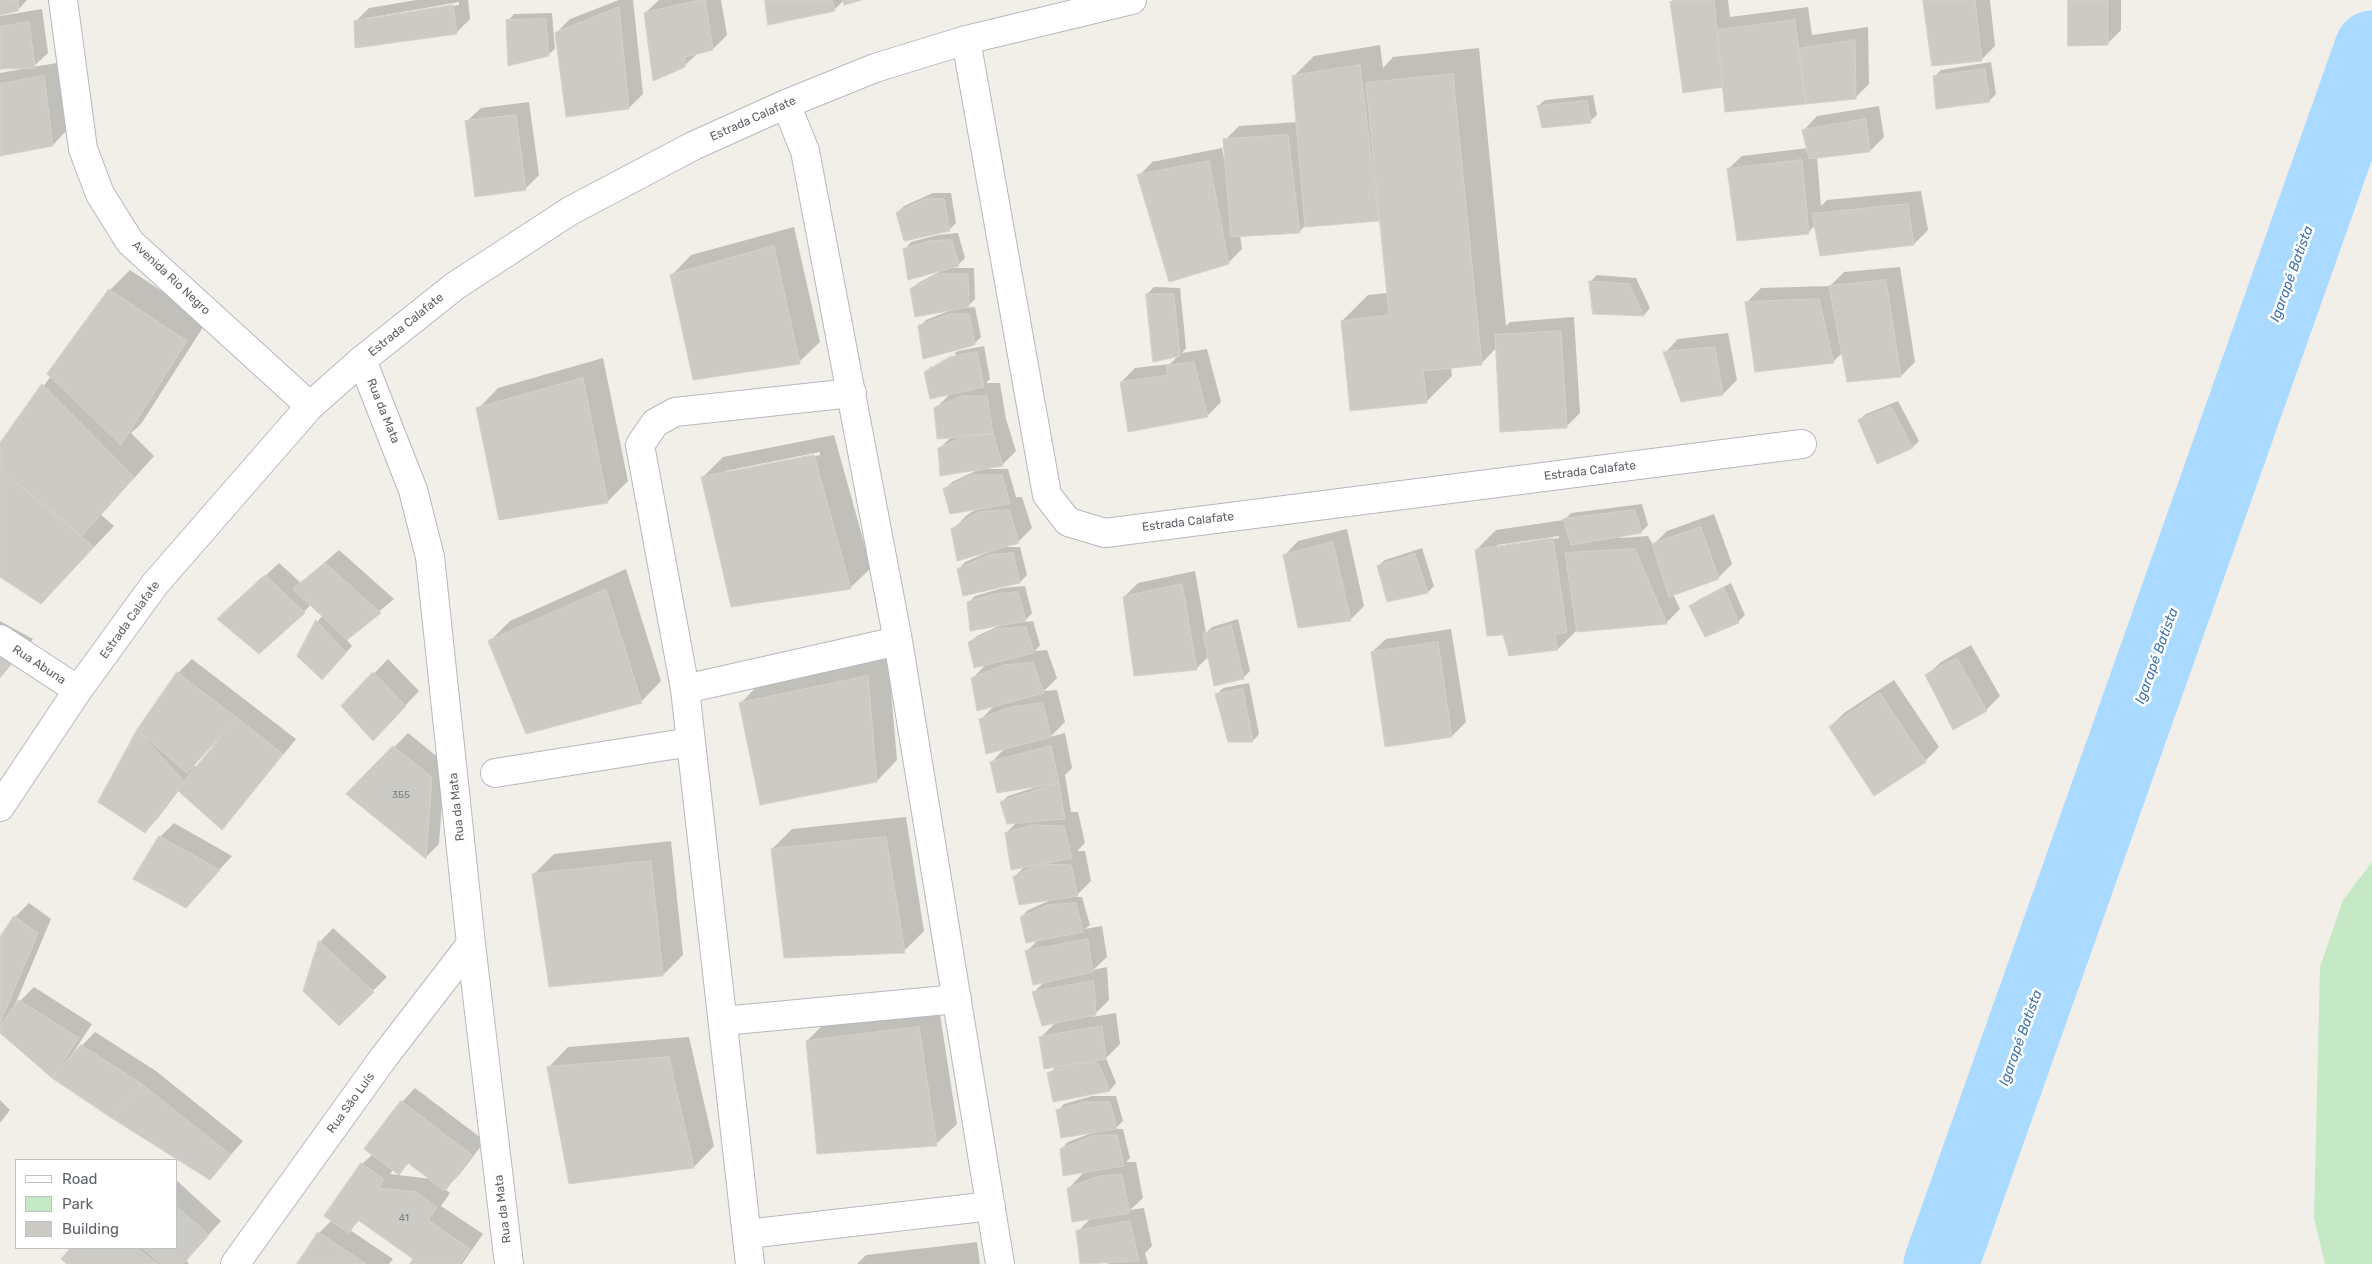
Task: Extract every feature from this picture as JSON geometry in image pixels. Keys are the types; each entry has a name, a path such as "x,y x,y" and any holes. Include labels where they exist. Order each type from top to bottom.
{"street":[{"name":"Avenida Rio Negro","path":"63,0 83,148 100,194 130,242 310,406"},
{"name":"Estrada Calafate","path":"0,807 78,690 155,584 310,406 362,360 454,286 570,211 693,146 786,104 875,68 966,40 1132,0"},
{"name":"Estrada Calafate","path":"966,40 1047,495 1068,522 1105,533 1802,444"},
{"path":"786,104 805,151 898,641 1000,1264"},
{"name":"Rua da Mata","path":"362,360 413,490 430,557 471,944 509,1264"},
{"path":"750,1264 685,689 640,445 655,423 675,412 852,393"},
{"name":"Rua Abuna","path":"0,639 78,690"},
{"path":"685,689 898,641"},
{"path":"495,772 691,742"},
{"name":"Rua São Luís","path":"235,1264 384,1057 471,944"},
{"path":"723,1021 957,999"},
{"path":"747,1234 991,1206"}],"green space":[{"path":"2372,862 2372,1264 2325,1264 2314,1218 2320,967 2343,900"}],"building":[{"path":"0,0 18,0 18,11 0,15"},
{"path":"705,0 713,50 685,57 685,67 653,81 644,13"},
{"path":"765,0 832,0 835,11 768,25"},
{"path":"843,0 862,0 844,5"},
{"path":"1714,0 1723,87 1683,93 1670,2"},
{"path":"1923,0 1975,0 1982,61 1932,66"},
{"path":"2068,0 2108,0 2108,45 2068,46"},
{"path":"453,5 457,34 355,48 354,21"},
{"path":"619,7 629,109 566,117 555,33"},
{"path":"546,19 549,56 508,66 506,20"},
{"path":"1795,20 1806,104 1725,112 1717,30"},
{"path":"29,22 35,68 0,69 0,27"},
{"path":"1855,40 1856,99 1806,104 1798,49"},
{"path":"1360,65 1379,221 1305,227 1292,76"},
{"path":"1985,69 1990,102 1936,109 1933,76"},
{"path":"1453,74 1482,365 1423,371 1427,403 1350,411 1341,321 1389,315 1366,83"},
{"path":"44,76 53,146 0,156 0,84"},
{"path":"1587,101 1591,123 1542,128 1537,106"},
{"path":"516,115 526,190 475,197 465,121"},
{"path":"1866,119 1870,152 1809,159 1802,130"},
{"path":"1288,135 1300,233 1231,237 1223,139"},
{"path":"1802,160 1809,234 1737,241 1727,169"},
{"path":"1209,161 1229,264 1169,282 1137,175"},
{"path":"925,199 944,199 950,231 904,241 896,213"},
{"path":"1908,204 1914,245 1820,256 1812,214"},
{"path":"952,240 959,266 908,280 903,249 929,241"},
{"path":"774,246 800,364 693,380 670,275"},
{"path":"939,274 968,274 969,307 915,317 910,289"},
{"path":"1886,280 1901,377 1847,382 1829,286"},
{"path":"1589,281 1629,284 1644,316 1593,314"},
{"path":"109,289 187,341 121,445 47,374"},
{"path":"1146,294 1174,294 1180,356 1153,362"},
{"path":"1819,299 1834,363 1755,372 1745,302"},
{"path":"950,314 969,314 975,345 923,359 918,326"},
{"path":"1561,331 1567,428 1500,432 1495,335"},
{"path":"1715,347 1723,395 1681,402 1663,352"},
{"path":"977,352 984,387 930,399 924,372 950,357"},
{"path":"1194,362 1208,417 1128,432 1120,382 1168,375 1166,366"},
{"path":"583,378 608,503 499,520 476,408"},
{"path":"42,384 134,477 82,536 0,469 0,443"},
{"path":"962,396 987,396 993,434 937,439 934,408"},
{"path":"1891,407 1913,448 1877,464 1858,420"},
{"path":"993,434 1003,466 940,476 938,448 968,435"},
{"path":"814,455 851,589 731,607 701,477"},
{"path":"0,469 94,547 41,604 0,577"},
{"path":"972,475 1002,475 1010,504 950,514 943,489"},
{"path":"1009,510 1019,543 957,561 951,529 978,512"},
{"path":"1635,510 1642,533 1571,545 1563,519"},
{"path":"1701,527 1719,579 1669,597 1652,544"},
{"path":"1553,538 1567,632 1555,635 1558,650 1509,656 1503,635 1487,636 1475,550"},
{"path":"1333,542 1351,621 1298,628 1283,555"},
{"path":"1635,549 1667,624 1577,632 1565,553"},
{"path":"1013,553 1020,583 963,596 957,569 989,555"},
{"path":"1415,554 1428,593 1387,602 1377,566"},
{"path":"325,563 381,613 347,640 293,589"},
{"path":"265,575 305,613 259,654 217,619"},
{"path":"1182,584 1197,670 1134,676 1123,597"},
{"path":"1724,588 1739,623 1705,637 1689,606"},
{"path":"606,589 642,703 526,734 488,641"},
{"path":"1018,592 1026,621 970,631 967,602 996,594"},
{"path":"316,620 346,653 322,680 297,656"},
{"path":"1231,625 1244,679 1214,686 1203,634"},
{"path":"1026,627 1034,653 974,668 968,642 997,629"},
{"path":"1438,642 1452,737 1385,747 1371,652"},
{"path":"0,652 14,660 0,676"},
{"path":"1957,658 1987,711 1953,730 1925,675"},
{"path":"1033,663 1044,693 977,711 971,678 1004,665"},
{"path":"177,672 237,718 187,773 137,730"},
{"path":"373,672 406,706 373,741 341,706"},
{"path":"868,676 877,782 760,805 739,703"},
{"path":"1243,689 1253,742 1228,742 1215,694"},
{"path":"1880,693 1926,762 1874,796 1829,727"},
{"path":"1043,703 1051,737 986,754 979,719 1011,707"},
{"path":"237,718 283,754 222,830 177,790"},
{"path":"137,730 184,781 145,833 98,802"},
{"path":"393,746 432,777 426,859 346,794"},
{"path":"1051,746 1059,783 997,793 990,762"},
{"path":"1059,783 1065,819 1007,824 1000,802"},
{"path":"1033,825 1064,826 1072,858 1011,870 1005,833"},
{"path":"159,836 220,870 186,908 133,879"},
{"path":"886,837 905,953 784,958 771,849"},
{"path":"651,861 663,976 549,987 532,874"},
{"path":"1040,864 1071,865 1078,896 1019,905 1013,877"},
{"path":"1076,903 1083,932 1026,943 1020,917 1048,905"},
{"path":"14,916 38,933 0,1023 0,937"},
{"path":"1088,939 1093,972 1033,985 1025,951"},
{"path":"319,941 374,992 339,1026 303,991"},
{"path":"1094,981 1096,1015 1042,1026 1032,992"},
{"path":"19,1000 79,1038 52,1078 0,1033 0,1026"},
{"path":"1102,1026 1106,1059 1044,1069 1039,1037"},
{"path":"919,1027 937,1146 817,1154 806,1041"},
{"path":"81,1045 142,1084 113,1119 52,1078"},
{"path":"669,1057 694,1168 569,1184 547,1067"},
{"path":"1077,1063 1098,1063 1110,1091 1053,1102 1047,1073"},
{"path":"142,1084 231,1155 210,1180 113,1119"},
{"path":"401,1101 472,1155 445,1191 408,1163 399,1175 364,1149"},
{"path":"1085,1102 1110,1102 1117,1129 1061,1138 1056,1110"},
{"path":"1117,1135 1124,1166 1063,1176 1060,1149 1093,1136"},
{"path":"361,1163 384,1179 378,1188 416,1192 437,1207 428,1220 470,1249 459,1264 409,1264 413,1259 358,1220 349,1233 324,1216"},
{"path":"1122,1175 1130,1213 1072,1222 1067,1188 1099,1176"},
{"path":"178,1208 209,1235 183,1264 161,1264 144,1249 178,1249"},
{"path":"1130,1221 1139,1261 1080,1264 1076,1231"},
{"path":"318,1232 366,1264 297,1264"},
{"path":"70,1249 137,1249 158,1264 67,1264 61,1259"}],"waterway":[{"name":"Igarapé Batista","path":"1941,1264 2372,48"}]}
